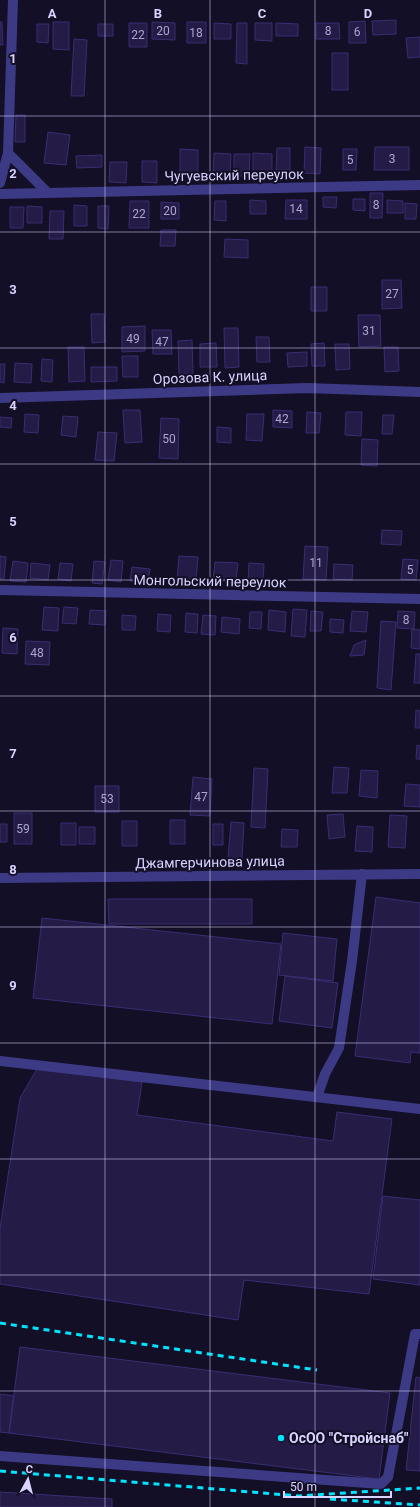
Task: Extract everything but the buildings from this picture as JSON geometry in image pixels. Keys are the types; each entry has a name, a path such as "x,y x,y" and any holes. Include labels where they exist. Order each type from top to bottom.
{"street":[{"path":"0,183 8,153 13,0"},
{"path":"8,153 48,193"},
{"name":"Чугуевский переулок","path":"0,194 420,185"},
{"name":"Орозова К. улица","path":"0,398 307,388 420,392"},
{"name":"Монгольский переулок","path":"0,590 420,599"},
{"path":"317,1097 325,1074 339,1048 352,961 362,874"},
{"name":"Джамгерчинова улица","path":"0,878 420,874"},
{"path":"0,1061 420,1109"},
{"path":"0,1456 381,1484 388,1477 415,1334 420,1334"}],"railway":[{"path":"0,1323 317,1370"},
{"path":"0,1471 299,1496 420,1488"},
{"path":"330,1499 420,1505"}],"place":[{"name":"ОсОО \"Стройснаб\"","path":"281,1438"}]}
